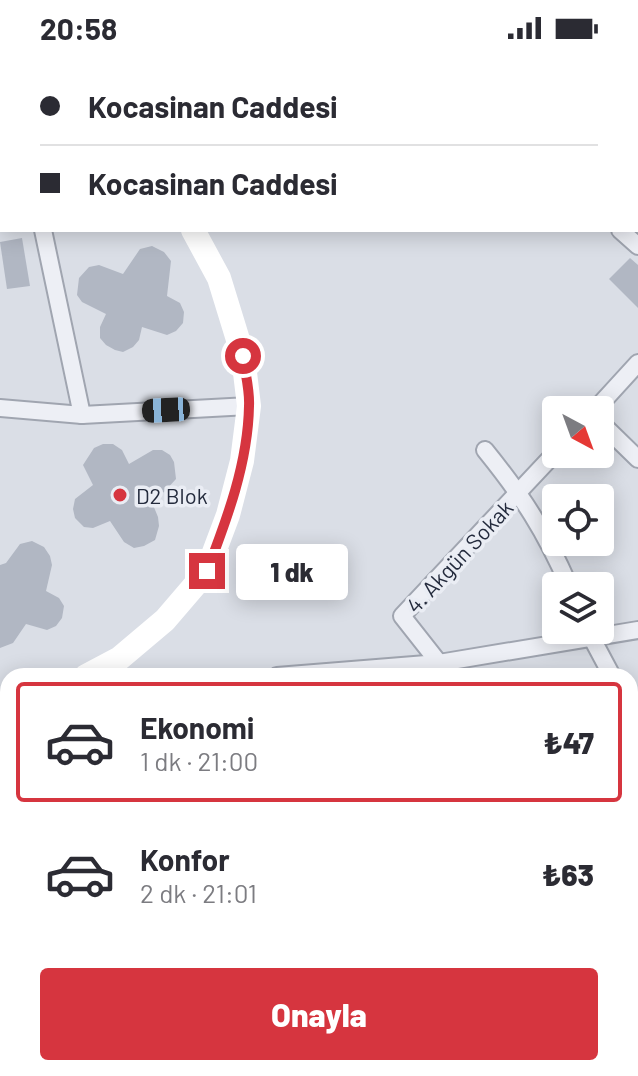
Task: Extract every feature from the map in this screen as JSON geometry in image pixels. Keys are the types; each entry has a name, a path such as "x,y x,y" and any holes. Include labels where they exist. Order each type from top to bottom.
{"street":[{"path":"43,232 82,415"},
{"path":"101,668 120,658 165,620 207,571 228,515 242,461 249,406 243,356 219,278 194,232"},
{"path":"622,232 638,246"},
{"path":"608,396 638,363"},
{"path":"0,408 82,415 249,406"},
{"path":"614,436 638,459"},
{"path":"485,450 519,492 549,540 563,572"},
{"name":"4. Akgün Sokak","path":"441,668 402,616 542,467"},
{"path":"614,632 638,630"},
{"path":"446,668 547,644"},
{"path":"594,644 608,668"}],"building":[{"path":"22,238 30,286 7,289 0,242"},
{"path":"152,246 164,252 171,261 167,296 180,303 184,312 183,323 167,335 142,327 139,340 133,347 123,352 115,350 100,338 100,327 106,314 82,302 77,295 79,278 89,267 99,265 123,274 140,249"},
{"path":"630,258 638,265 638,308 609,279"},
{"name":"D2 Blok","path":"113,444 122,450 129,464 153,450 162,450 174,462 176,479 151,500 159,526 155,540 144,546 134,548 124,542 110,521 93,528 84,527 75,518 75,499 93,485 83,465 94,448"},
{"path":"32,541 44,547 50,556 52,565 46,591 59,598 64,606 62,618 56,626 47,630 26,624 13,643 0,648 0,565 6,563 20,544"}],"place":[{"name":"D2 Blok","path":"120,495"}],"route":[{"path":"207,571 228,515 242,461 249,406 243,356"}]}
